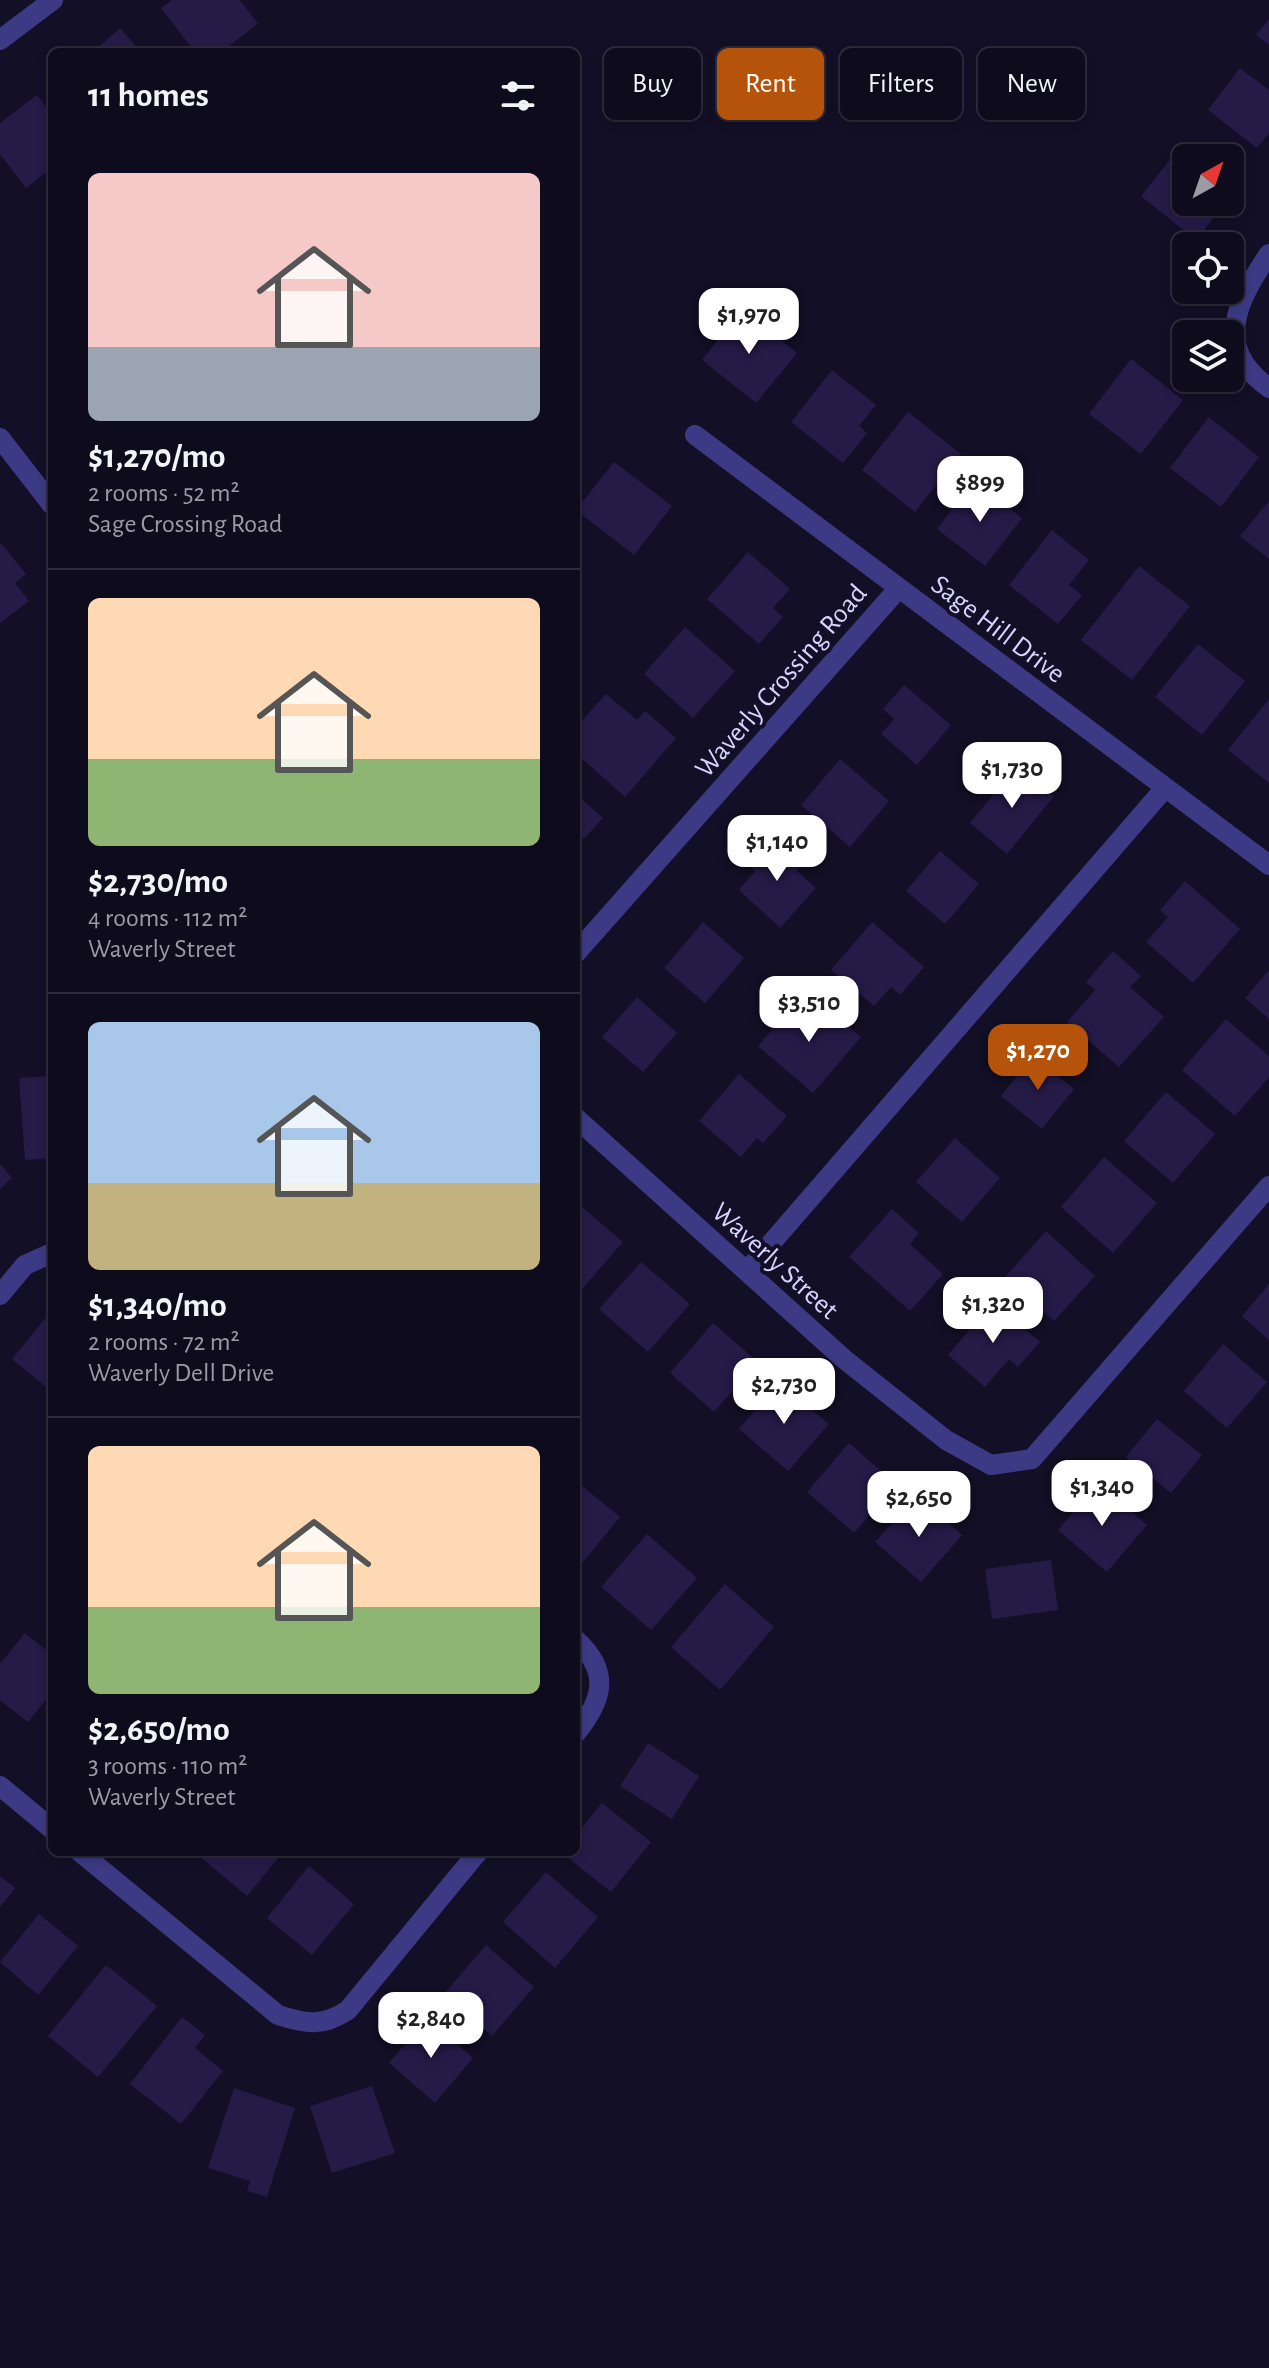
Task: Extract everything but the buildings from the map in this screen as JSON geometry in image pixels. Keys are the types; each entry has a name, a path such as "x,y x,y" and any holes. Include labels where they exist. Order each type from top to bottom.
{"street":[{"path":"0,40 53,0"},
{"path":"1269,254 1247,287 1235,317 1235,343 1253,377 1269,388"},
{"name":"Sage Hill Drive","path":"695,435 1269,865"},
{"path":"0,438 48,500"},
{"name":"Waverly Crossing Road","path":"580,948 899,588"},
{"path":"747,1271 1165,788"},
{"name":"Waverly Street","path":"580,1122 844,1359 946,1440 991,1465 1032,1459 1269,1186"},
{"path":"0,1295 25,1265 48,1255"},
{"path":"580,1644 595,1657 600,1685 590,1716 580,1728"},
{"path":"0,1786 48,1826"},
{"path":"85,1856 278,2015 306,2024 330,2023 348,2010 475,1856"}]}
